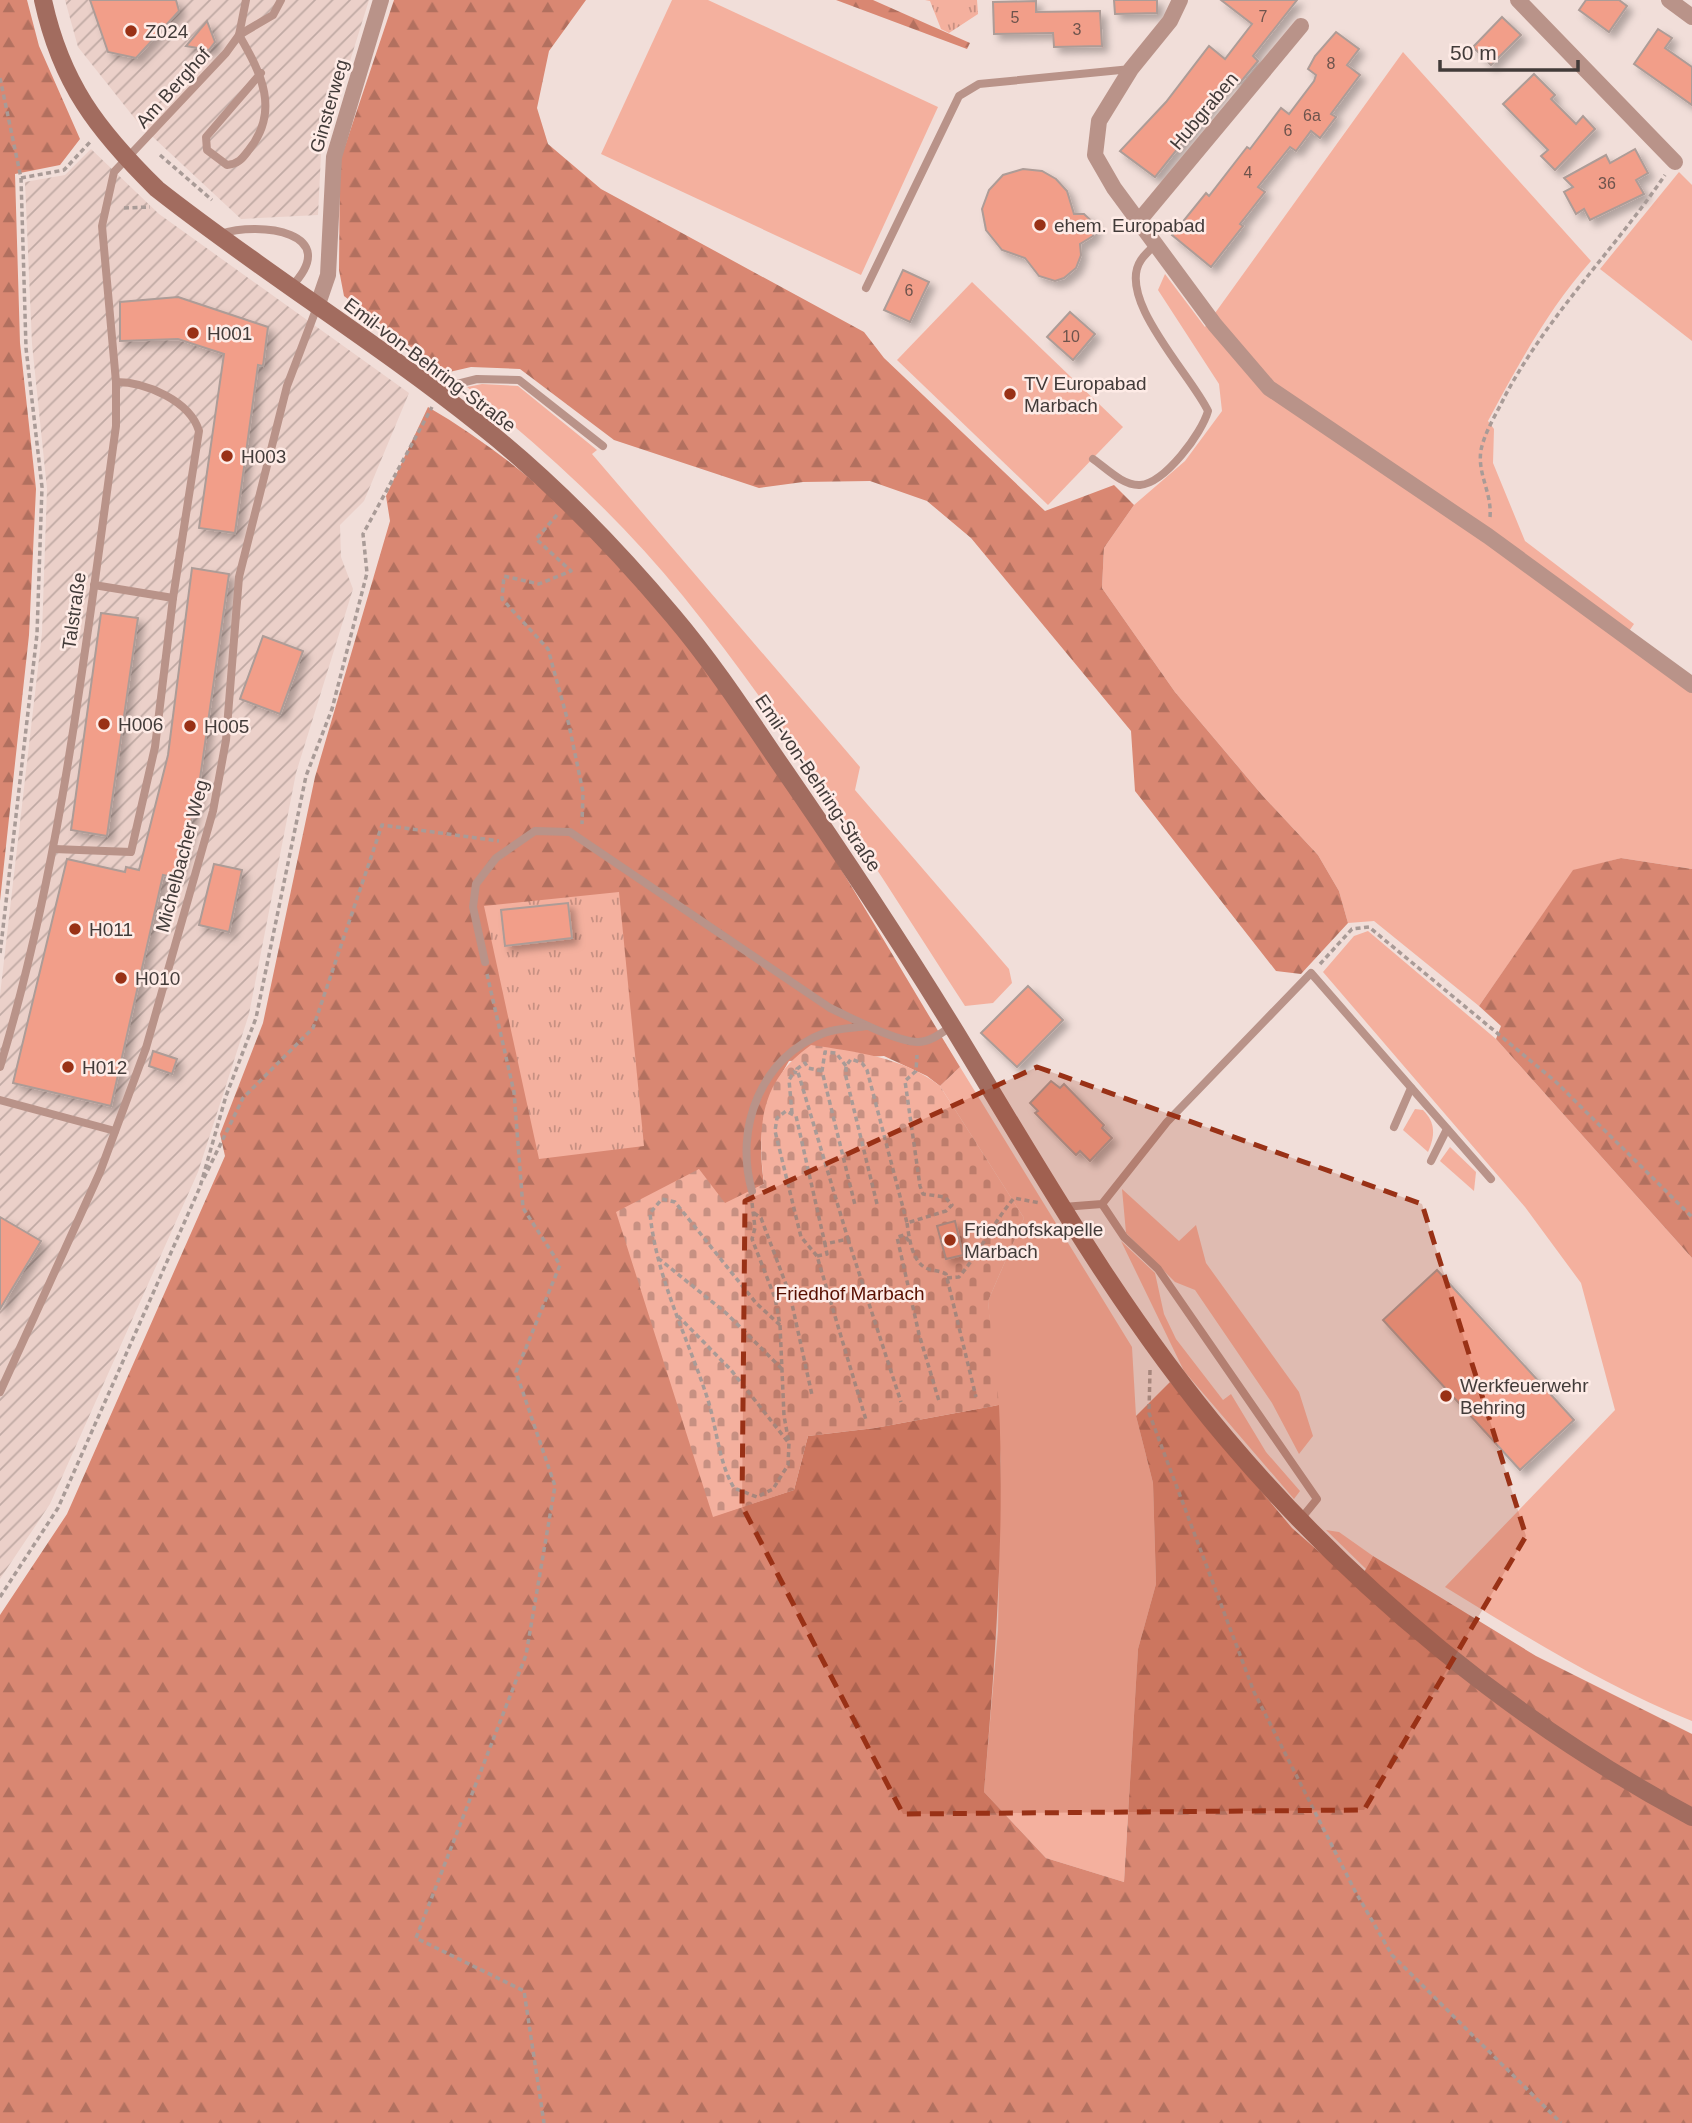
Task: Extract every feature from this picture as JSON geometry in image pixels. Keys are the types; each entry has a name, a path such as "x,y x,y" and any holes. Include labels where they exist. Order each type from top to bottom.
{"main road":[{"name":"Emil-von-Behring-Straße","path":"43,0 55,49 66,74 125,158 157,189 217,235 484,428 568,503 666,607 714,667 830,836 952,1026 1063,1207 1151,1338 1224,1436 1300,1520 1354,1575 1495,1691 1578,1750 1692,1817"}],"street":[{"name":"Ginsterweg","path":"317,307 328,275 334,158 381,0"},
{"path":"1181,0 1170,21 1130,69 1098,121 1095,155 1138,222 1215,325 1269,388 1488,536 1692,685"},
{"path":"1518,0 1675,162"},
{"path":"1670,0 1692,17"},
{"name":"Hubgraben","path":"1138,222 1301,26"}],"lane":[{"name":"Am Berghof","path":"239,34 246,0"},
{"name":"Am Berghof","path":"125,158 156,130 239,34 273,15 281,0"},
{"path":"239,34 261,73 266,105 261,131 238,163 227,165 207,150 204,142 261,73"},
{"path":"866,288 959,96 979,84 1130,69"},
{"name":"Talstraße","path":"0,1067 19,1004 54,849 116,426 116,383 102,226 114,172 125,158"},
{"path":"217,235 250,227 284,233 303,240 307,248 307,266 290,287"},
{"path":"1093,459 1128,483 1140,485 1149,482 1173,464 1203,428 1208,411 1200,395 1146,317 1135,287 1139,261 1156,244"},
{"name":"Michelbacher Weg","path":"0,1392 100,1172 146,1048 213,811 228,728 239,577 287,386 317,307"},
{"path":"437,392 477,379 519,380 603,446"},
{"path":"54,849 131,852 155,747 173,598 200,431 195,417 186,408 135,382 116,383"},
{"path":"94,585 173,598"},
{"path":"485,962 473,907 476,884 496,858 535,831 570,832 830,1007 867,1026 918,1042 935,1037 952,1026"},
{"path":"1063,1207 1102,1204 1167,1122 1311,973 1491,1179"},
{"path":"752,1191 748,1125 758,1090 775,1067 801,1046 825,1032 867,1026"},
{"path":"1394,1127 1411,1088"},
{"path":"0,1100 115,1132"},
{"path":"1431,1161 1447,1129"},
{"path":"1102,1204 1124,1237 1158,1269 1317,1499 1300,1520"}],"path":[{"path":"0,78 21,178 26,348 42,488 37,634 0,954"},
{"path":"21,178 64,170 88,144 105,132"},
{"path":"160,155 212,200"},
{"path":"1488,536 1491,502 1479,471 1481,448 1489,427 1520,368 1572,294 1675,162"},
{"path":"124,208 152,207"},
{"path":"200,1186 226,1096 256,1018 306,776 332,709 367,573 363,534 437,392"},
{"path":"568,503 536,539 571,571 539,584 504,576 502,599 548,649 569,725 583,792 581,839"},
{"path":"0,1597 58,1508 200,1186 243,1098 313,1028 382,825 515,843"},
{"path":"1311,973 1352,929 1369,927 1555,1081 1692,1217"},
{"path":"485,962 514,1092 523,1208 560,1265 516,1372 555,1486 526,1656 416,1938 524,1992 544,2123"},
{"path":"907,1223 946,1211 952,1205 945,1197 923,1194 920,1186 905,1081 916,1071 918,1042"},
{"path":"855,1205 822,1071 822,1060 829,1050 846,1066 877,1204"},
{"path":"846,1066 851,1059 857,1060 866,1070 910,1242"},
{"path":"822,1071 820,1073 801,1063 797,1069 901,1402"},
{"path":"798,1073 794,1072 789,1080 792,1113 796,1116 827,1254 817,1256"},
{"path":"792,1113 782,1113 777,1118 775,1131 801,1237 817,1256 866,1420"},
{"path":"752,1191 755,1228 752,1239 775,1298 780,1325 789,1444 788,1465 773,1489 757,1497 734,1489 726,1475 707,1399 656,1256 650,1213 662,1199 675,1202 756,1303 780,1325"},
{"path":"947,1278 959,1277 968,1267 997,1218 1014,1198 1063,1207"},
{"path":"752,1211 761,1218 790,1296 812,1395"},
{"path":"939,1401 919,1334 897,1237 904,1236 910,1242 923,1266 942,1272 947,1278 976,1397"},
{"path":"825,1244 848,1239"},
{"path":"656,1256 726,1313 783,1371"},
{"path":"677,1314 730,1370 789,1444"},
{"path":"1151,1338 1149,1413 1254,1692 1355,1891 1392,1955 1561,2123"}],"highlighted area":[{"path":"1037,1067 1422,1204 1526,1536 1364,1810 903,1814 742,1506 745,1201"}],"shaded area":[{"path":"65,0 369,0 321,154 318,215 241,219 140,125 78,47"},
{"path":"91,149 159,214 409,393 364,501 340,525 341,557 353,589 296,773 249,1014 198,1172 50,1504 0,1579 0,995 42,633 47,489 32,344 25,182 65,175"}],"green space":[{"path":"0,0 27,0 39,46 80,139 60,165 15,174 20,343 36,489 29,635 0,901"},
{"path":"394,0 586,0 549,51 537,108 548,144 601,189 864,332 884,358 1045,511 1114,485 1134,505 1104,548 1102,588 1175,692 1262,795 1318,855 1339,891 1348,923 1301,974 1276,971 1135,791 1131,731 971,538 927,501 870,481 803,482 759,488 614,440 520,369 471,367 445,373 344,296 339,270 340,161"},
{"path":"672,0 708,0 938,107 861,275 601,154"},
{"path":"836,0 873,0 970,43 967,49"},
{"path":"925,0 977,0 978,14 949,33 941,29 930,1"},
{"path":"1403,52 1591,261 1548,318 1488,421 1494,429 1493,463 1525,541 1634,624 1627,634 1692,692 1692,869 1621,858 1573,871 1479,1006 1374,921 1348,923 1339,891 1318,855 1262,795 1175,692 1102,588 1104,548 1134,505 1185,461 1222,411 1219,384 1158,290 1165,274 1205,327"},
{"path":"1679,172 1692,185 1692,341 1600,269"},
{"name":"TV Europabad Marbach","path":"972,282 1123,427 1048,505 897,360"},
{"path":"482,384 518,386 597,450 592,454 860,767 855,790 1009,969 1012,983 993,1003 965,1006 794,746 683,596 608,512 525,435 467,387"},
{"path":"428,407 515,466 594,537 666,617 732,703 793,793 960,1067 940,1086 927,1076 884,1056 789,1061 780,1077 764,1120 761,1149 764,1184 725,1204 713,1516 794,1490 808,1436 875,1428 999,1405 1000,1550 984,1792 1046,1858 1124,1882 1138,1649 1156,1584 1153,1483 1136,1416 1170,1382 1292,1528 1357,1585 1373,1556 1536,1656 1692,1734 1692,2123 0,2123 0,1615 67,1514 225,1156 220,1134 263,1023 315,777 390,521 386,496"},
{"path":"1621,858 1692,869 1692,1258 1496,1039 1501,1026 1479,1006 1573,870"},
{"path":"619,892 644,1146 539,1159 484,906"},
{"path":"1368,931 1496,1039 1692,1258 1692,1721 1597,1676 1445,1587 1615,1410 1581,1283 1525,1207 1323,972 1354,936"},
{"name":"Friedhof Marbach","path":"811,1045 862,1053 895,1062 926,1076 940,1086 1024,1218 988,1301 999,1405 875,1428 808,1436 794,1490 713,1517 616,1212 699,1169 725,1203 764,1184 761,1142 766,1106 781,1074"},
{"path":"960,1067 1132,1347 1136,1416 1153,1483 1156,1584 1138,1649 1124,1882 1046,1858 984,1792 998,1630 1001,1461 988,1301 1024,1218 940,1086"},
{"path":"1415,1109 1423,1110 1432,1125 1433,1135 1428,1152 1403,1130"},
{"path":"1450,1147 1476,1172 1474,1191 1440,1161"},
{"path":"1122,1189 1179,1241 1196,1225 1206,1263 1299,1392 1313,1436 1299,1454 1272,1403 1195,1290 1175,1282 1126,1233"},
{"path":"1121,1241 1155,1273 1164,1314 1176,1339 1223,1400 1231,1394 1266,1452 1300,1491 1294,1499 1184,1371"},
{"path":"1326,1530 1339,1532 1373,1556 1366,1569"}],"building":[{"name":"Z024","path":"90,0 176,0 179,11 136,58 108,52"},
{"path":"1114,0 1157,0 1157,13 1115,14"},
{"path":"1221,0 1297,0 1253,56 1258,61 1239,84 1233,79 1155,177 1120,151 1166,102 1209,46 1225,59 1252,24"},
{"path":"1586,0 1619,0 1627,6 1609,32 1579,10"},
{"path":"1036,1 1036,12 1100,11 1102,46 1054,47 1053,33 994,34 993,2"},
{"path":"1502,17 1521,35 1491,65 1473,47"},
{"path":"207,21 215,42 209,50 186,46"},
{"path":"1658,29 1672,38 1665,48 1692,67 1692,105 1634,64"},
{"path":"1336,32 1359,49 1347,65 1360,75 1331,114 1336,117 1320,138 1311,131 1296,151 1290,147 1258,187 1265,192 1211,267 1172,235 1206,193 1209,196 1247,147 1250,149 1281,108 1289,114 1314,81 1316,75 1308,69 1315,56"},
{"path":"1534,74 1555,95 1551,99 1576,124 1583,116 1595,129 1555,170 1541,156 1548,150 1503,104"},
{"path":"1635,149 1648,173 1636,180 1644,194 1590,220 1584,209 1576,214 1564,192 1573,187 1564,178 1606,155 1610,163"},
{"name":"ehem. Europabad","path":"1023,169 1042,171 1056,179 1067,191 1074,214 1084,214 1095,224 1093,236 1080,244 1081,255 1076,268 1064,278 1055,281 1039,276 1025,258 1002,250 986,230 982,209 989,190 1003,175"},
{"path":"903,270 929,282 910,322 884,310"},
{"path":"178,297 268,327 263,366 258,365 235,533 199,528 224,354 178,339 120,341 120,302"},
{"path":"1070,312 1095,334 1073,360 1047,337"},
{"path":"192,568 229,574 198,793 177,878 163,875 111,1106 13,1083 67,859 125,872 126,867 139,870 168,755"},
{"name":"H006","path":"101,613 138,618 107,836 71,830"},
{"path":"263,636 303,651 280,714 240,699"},
{"path":"214,864 242,870 229,932 199,925"},
{"path":"568,903 572,938 505,946 501,910"},
{"path":"1028,986 1063,1020 1017,1067 981,1033"},
{"path":"153,1051 177,1059 172,1074 149,1066"},
{"path":"1051,1081 1060,1088 1064,1084 1104,1125 1102,1128 1112,1138 1090,1161 1080,1151 1076,1155 1035,1113 1038,1111 1030,1103"},
{"path":"0,1217 41,1241 0,1309"},
{"name":"Friedhofskapelle Marbach","path":"955,1221 963,1255 946,1259 937,1226"},
{"path":"1437,1270 1574,1420 1520,1470 1383,1320"}],"place":[{"name":"Z024","path":"131,31"},
{"name":"ehem. Europabad","path":"1040,225"},
{"name":"H001","path":"193,333"},
{"name":"TV Europabad Marbach","path":"1010,394"},
{"name":"H003","path":"227,456"},
{"name":"H006","path":"104,724"},
{"name":"H005","path":"190,726"},
{"name":"H011","path":"75,929"},
{"name":"H010","path":"121,978"},
{"name":"H012","path":"68,1067"},
{"name":"Friedhofskapelle Marbach","path":"950,1240"},
{"name":"Werkfeuerwehr Behring","path":"1446,1396"}]}
